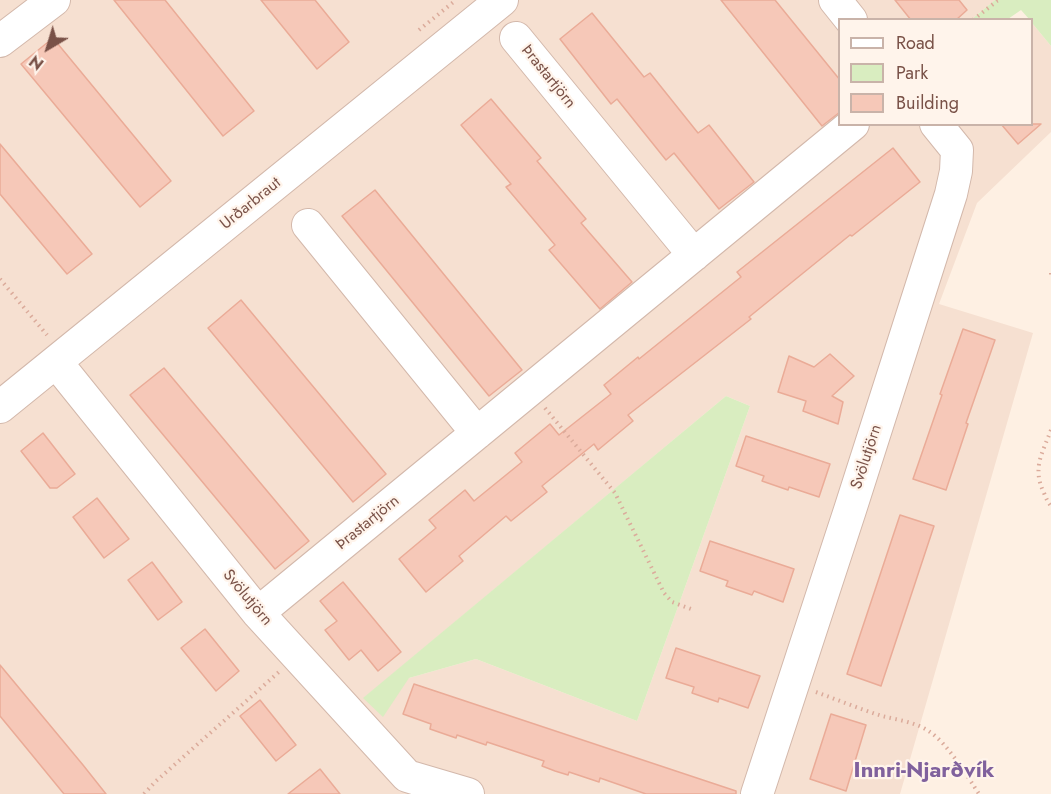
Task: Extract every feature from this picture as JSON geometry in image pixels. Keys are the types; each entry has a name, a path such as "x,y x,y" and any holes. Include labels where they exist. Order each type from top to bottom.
{"street":[{"path":"0,41 54,0"},
{"name":"Urðarbraut","path":"0,407 52,350 502,0"},
{"path":"835,0 849,18"},
{"name":"Þrastartjörn","path":"516,38 694,255"},
{"name":"Þrastartjörn","path":"258,613 851,126"},
{"name":"Svölutjörn","path":"758,794 951,194 956,171 957,150 938,126"},
{"path":"308,225 477,433"},
{"name":"Svölutjörn","path":"52,350 258,613 298,656 404,785 468,794"}],"path":[{"path":"976,18 1000,0"},
{"path":"0,279 52,350"},
{"path":"530,390 615,493 664,593 672,602 691,609"},
{"path":"1051,430 1037,469 1039,483 1051,506"},
{"path":"144,794 298,656"},
{"path":"793,684 881,715 915,724 930,732 952,756 979,794"}],"shaded area":[{"path":"0,0 995,0 973,18 838,18 838,126 1033,126 1033,24 1051,46 1051,132 977,203 939,304 1033,333 900,794 0,794","holes":["726,396 750,406 637,721 476,659 409,678 364,698"]}],"green space":[{"path":"995,0 1051,0 1051,46 1033,24 1033,18 1028,18 1021,10 1009,18 973,18"},
{"path":"726,396 750,406 637,721 476,659 409,678 383,717 363,698"}],"building":[{"path":"114,0 165,0 254,111 223,136"},
{"path":"261,0 315,0 349,42 317,69"},
{"path":"721,0 775,0 838,78 838,114 822,126"},
{"path":"895,0 959,0 967,10 958,18 909,18"},
{"path":"592,13 644,77 650,73 698,133 709,125 754,182 719,209 674,153 666,160 617,99 611,104 560,39"},
{"path":"53,38 171,181 140,207 21,64"},
{"path":"491,99 541,158 537,161 586,219 581,223 632,282 600,309 549,250 555,245 506,187 511,184 461,125"},
{"path":"1041,124 1018,144 1003,126"},
{"path":"0,144 92,254 67,274 0,194"},
{"path":"893,148 920,182 852,236 850,235 749,317 751,319 628,415 633,421 598,450 594,444 542,486 547,492 511,521 506,516 459,556 463,561 426,592 399,559 436,528 429,520 465,490 474,501 522,462 515,453 550,424 559,435 611,394 604,385 741,277 737,272"},
{"path":"375,190 522,370 489,396 342,216"},
{"path":"241,300 386,474 353,502 208,328"},
{"path":"963,329 995,340 946,490 913,479"},
{"path":"830,354 854,376 832,396 843,402 838,424 803,411 806,401 778,392 789,356 814,367"},
{"path":"164,368 309,541 275,569 130,395"},
{"path":"43,433 75,474 57,488 50,488 21,451"},
{"path":"746,436 830,464 819,497 762,481 764,476 736,466"},
{"path":"97,498 129,539 104,558 73,517"},
{"path":"900,515 934,526 881,686 847,674"},
{"path":"710,541 794,569 783,602 754,591 752,595 726,586 728,581 700,571"},
{"path":"152,562 182,602 158,620 128,580"},
{"path":"343,582 401,652 378,671 361,650 349,660 325,630 337,621 320,601"},
{"path":"205,629 239,671 216,691 181,648"},
{"path":"676,648 760,676 748,708 719,698 718,702 692,693 694,687 666,678"},
{"path":"0,665 106,794 64,794 0,716"},
{"path":"414,684 736,791 736,794 646,794 600,778 599,782 569,772 568,775 555,771 542,766 544,761 487,742 486,745 457,735 456,738 430,729 431,724 403,714"},
{"path":"260,700 296,745 276,761 240,716"},
{"path":"831,714 866,725 846,791 810,779"},
{"path":"320,769 340,794 288,794"}],"district":[{"name":"Innri-Njarðvík","path":"924,772"}]}
